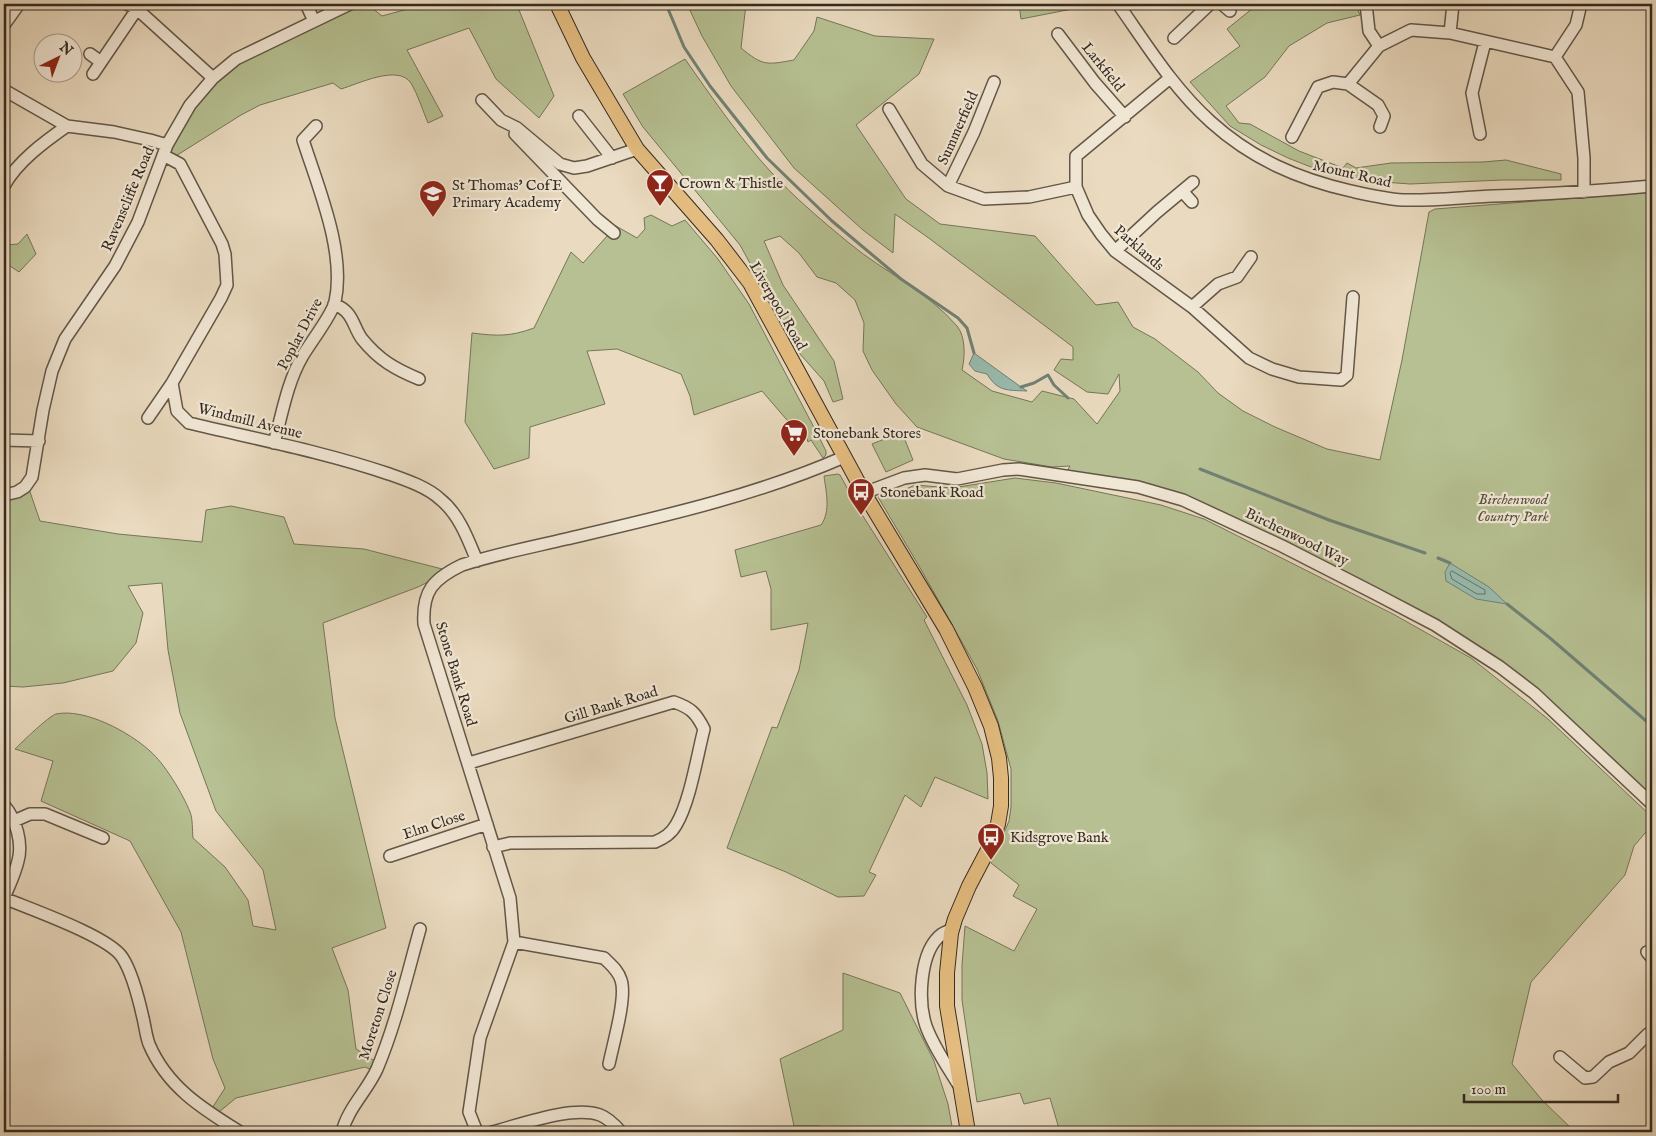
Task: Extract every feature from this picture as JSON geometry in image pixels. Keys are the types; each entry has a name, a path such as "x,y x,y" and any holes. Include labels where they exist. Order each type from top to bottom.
{"main road":[{"name":"Liverpool Road","path":"557,4 583,58 637,149 717,240 750,283 864,493 946,629 975,687 991,726 999,758 1001,806 998,824 990,846 960,904 952,929"},
{"path":"952,929 947,973 947,999 968,1132"}],"street":[{"path":"6,19 18,4"},
{"path":"306,4 314,21"},
{"name":"Ravenscliffe Road","path":"4,494 17,492 26,487 32,477 43,410 52,371 65,339 115,266 138,222 165,150 190,105 213,78 236,59 350,4"},
{"name":"Mount Road","path":"1118,4 1170,78 1211,122 1238,144 1269,163 1294,175 1321,184 1376,197 1402,200 1584,192 1652,186"},
{"path":"1174,38 1210,4"},
{"path":"1366,4 1369,31 1379,46"},
{"path":"1450,33 1453,4"},
{"path":"1555,57 1576,25 1581,4"},
{"path":"93,74 132,7 213,78"},
{"path":"1348,84 1379,46 1411,30 1450,33 1555,57 1578,92 1584,158 1584,192"},
{"name":"Larkfield","path":"1058,34 1125,117"},
{"path":"1480,134 1472,93 1485,42"},
{"path":"90,54 101,62"},
{"name":"Parklands","path":"1170,78 1076,156 1076,187 1088,215 1115,251 1192,307 1248,358 1272,369 1299,377 1341,380 1347,375 1353,297"},
{"name":"Summerfield","path":"948,186 974,132 994,82"},
{"path":"1292,137 1318,88 1333,82 1348,84 1378,105 1386,121"},
{"path":"4,90 67,126 114,132 150,140 165,150 180,164 222,244 227,270 227,285 172,383 148,418"},
{"path":"482,100 597,219 614,233"},
{"path":"890,109 922,164 948,186 984,199 1029,197 1076,187"},
{"path":"580,116 612,158"},
{"path":"502,120 517,128 560,164 574,168 587,166 637,149"},
{"path":"5,180 51,137 67,126"},
{"name":"Poplar Drive","path":"274,443 293,376 334,304 338,282 336,251 330,224 303,140 316,126"},
{"path":"1115,251 1156,212 1193,182"},
{"path":"1182,191 1192,202"},
{"path":"1192,307 1218,284 1236,277 1251,257"},
{"path":"334,304 342,307 349,313 362,338 380,358 395,370 419,379"},
{"name":"Windmill Avenue","path":"172,383 177,411 189,423 354,462 405,480 429,492 440,499 455,516 467,534 477,560"},
{"path":"4,440 38,441"},
{"name":"Stone Bank Road","path":"477,1132 469,1112 480,1038 514,942 510,898 424,624 423,606 428,592 437,580 447,572 477,560 670,514 743,494 809,472 844,457"},
{"name":"Birchenwood Way","path":"864,493 904,478 925,475 958,479 1018,469 1138,487 1183,500 1226,519 1330,571 1435,625 1460,640 1500,667 1534,694 1652,804"},
{"name":"Gill Bank Road","path":"468,764 674,702 687,706 697,715 704,728 685,807 676,826 667,836 655,842 510,843 493,847"},
{"path":"4,805 14,820 19,846 19,860 4,898 86,933 108,944 122,957 141,1010 149,1044 164,1070 187,1096 240,1132"},
{"path":"14,820 30,814 45,814 103,838"},
{"name":"Elm Close","path":"390,856 487,824"},
{"name":"Moreton Close","path":"342,1132 346,1118 376,1072 386,1048 420,929"},
{"path":"952,929 939,937 928,955 922,974 922,1007 926,1026 960,1087"},
{"path":"514,942 604,958 615,968 622,980 624,994 609,1064"},
{"path":"1560,1057 1585,1078 1593,1077 1609,1062 1629,1053 1648,1034 1652,1033"},
{"path":"492,1132 561,1114 580,1112 600,1115 615,1125 620,1132"}],"green space":[{"path":"348,4 367,4 382,16 426,4 507,4 519,10 554,96 539,118 496,79 469,28 407,50 443,116 428,123 411,83 397,75 388,75 341,89 333,83 260,105 171,159 163,155 213,78"},
{"name":"Birchenwood Country Park","path":"687,4 746,4 741,48 765,63 794,60 814,31 817,17 875,36 934,39 919,74 856,125 906,199 940,224 1035,236 1096,305 1118,302 1133,327 1155,339 1198,372 1218,393 1243,411 1327,449 1380,460 1402,360 1429,212 1435,209 1652,192 1652,804 1534,693 1452,636 1179,499 1064,476 1070,466 1052,467 1004,459 917,427 896,404 872,370 863,351 864,323 855,300 836,283 817,277 799,253 780,236 764,241 783,285 834,361 843,399 833,402 824,381 800,354 740,245 643,127 623,94 685,59 747,144 789,190 849,243 919,292 957,326 963,341 964,359 962,370 992,391 1032,402 1042,391 1074,399 1097,424 1120,391 1119,374 1108,394 1087,392 1054,370 1061,359 1073,360 1073,347 930,239 895,214 893,253 863,230 794,168 731,86 702,36"},
{"path":"1019,4 1098,4 1021,19"},
{"path":"1258,4 1351,4 1357,8 1360,15 1327,23 1289,46 1265,77 1226,106 1239,123 1250,124 1299,151 1343,168 1347,163 1356,168 1391,163 1506,160 1561,174 1561,180 1503,180 1410,184 1370,181 1316,169 1261,145 1230,126 1190,82 1240,46 1227,29"},
{"path":"651,215 672,226 685,220 718,259 749,304 819,437 826,455 823,458 811,440 808,442 805,433 799,434 762,391 694,415 690,396 681,374 617,349 587,351 605,404 530,427 529,458 494,469 465,422 472,333 503,335 534,328 571,252 583,263 616,226 637,238 645,229 644,218"},
{"path":"4,221 9,225 7,245 18,244 27,234 36,254 19,272 4,262"},
{"path":"894,435 905,440 913,460 886,472 872,444"},
{"path":"838,474 927,617 924,620 967,705 982,744 987,773 988,799 935,777 921,807 905,795 869,872 876,875 864,896 838,897 786,872 727,848 772,727 777,728 799,670 808,623 771,630 771,589 766,571 741,577 735,550 821,525 827,508 824,476"},
{"path":"1015,478 1056,483 1161,505 1204,519 1393,614 1471,658 1548,719 1652,817 1652,825 1634,846 1625,875 1531,982 1512,1064 1542,1100 1575,1132 1060,1132 1050,1098 1024,1104 1020,1093 977,1102 962,1000 965,926 1014,951 1037,909 1013,896 1019,885 991,863 1009,821 1011,807 1011,769 998,721 977,669 878,497 915,485 952,488"},
{"path":"29,489 40,521 118,534 202,542 206,510 231,506 284,517 294,544 364,549 450,571 418,587 323,623 335,718 386,928 332,948 348,990 356,1049 379,1064 376,1072 365,1067 236,1098 214,1116 209,1113 225,1088 213,1059 181,932 130,841 41,801 53,761 15,749 56,714 68,713 93,718 119,729 150,751 167,771 190,812 193,838 225,867 248,900 253,926 276,930 263,870 216,811 180,713 168,650 162,583 128,586 143,613 136,643 113,671 63,683 23,687 4,686 4,495"},
{"path":"843,973 900,993 934,1061 948,1104 953,1132 822,1132 820,1126 794,1126 780,1059 843,1030"}],"water":[{"path":"974,353 1027,391 1004,389 995,384 987,374 975,371 969,364"},
{"path":"1450,563 1489,587 1507,604 1476,599 1446,581 1445,572"}],"waterway":[{"path":"666,4 684,47 710,86 767,158 832,221 901,279 958,318 967,328 974,353"},
{"path":"1021,387 1034,383 1048,375 1054,385 1068,398"},
{"path":"1200,469 1329,520 1425,553"},
{"path":"1438,558 1450,563"},
{"path":"1507,604 1550,638 1652,726"}],"place":[{"name":"Crown & Thistle","path":"660,207"},
{"name":"St Thomas' CofE Primary Academy","path":"433,218"},
{"name":"Stonebank Stores","path":"794,457"},
{"name":"Stonebank Road","path":"861,516"},
{"name":"Kidsgrove Bank","path":"991,861"}]}
